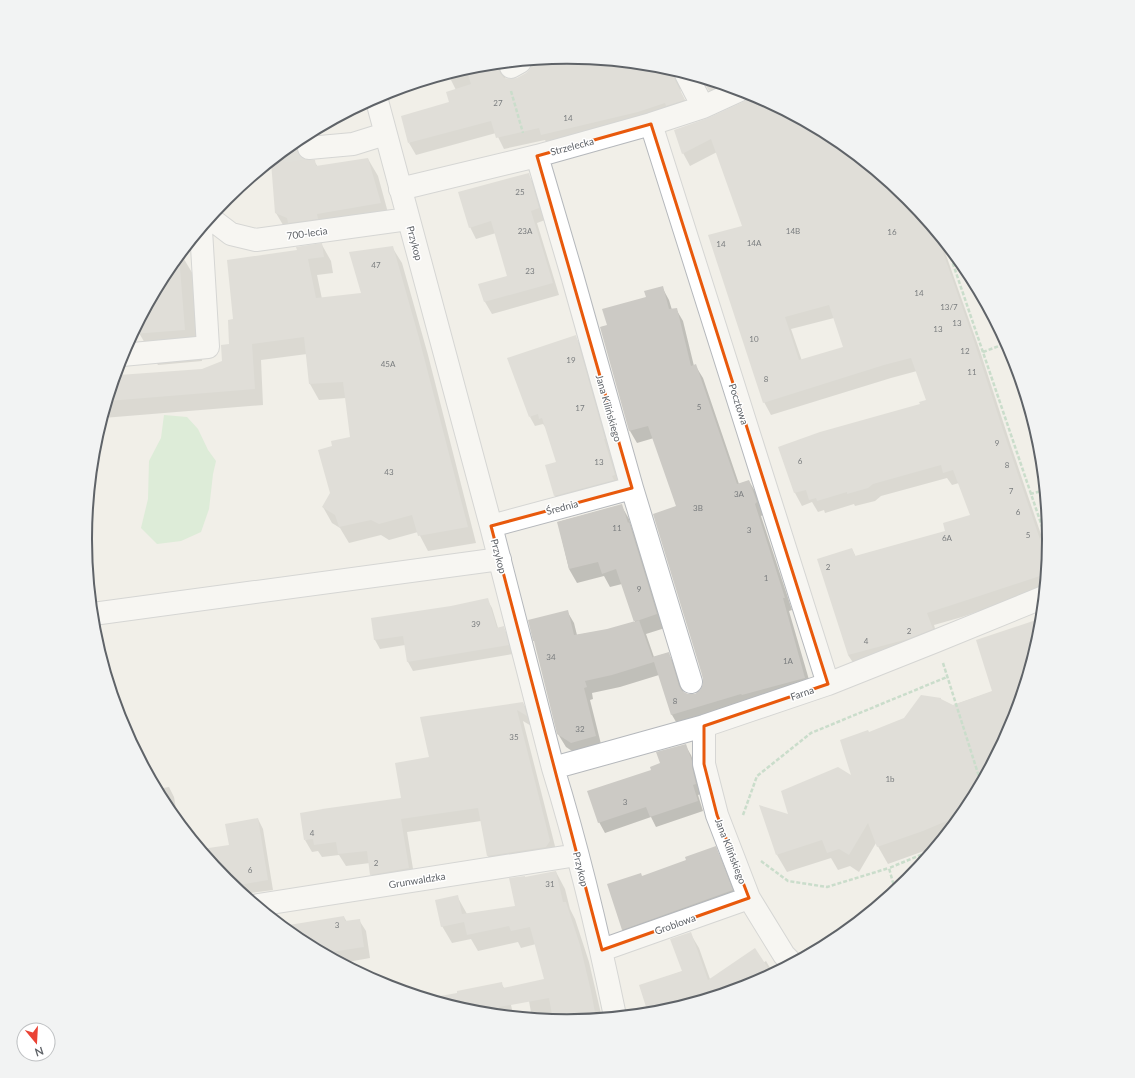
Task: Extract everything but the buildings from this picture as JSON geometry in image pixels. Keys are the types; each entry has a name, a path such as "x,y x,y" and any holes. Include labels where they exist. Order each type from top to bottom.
{"street":[{"path":"689,80 703,107"},
{"name":"Strzelecka","path":"400,188 537,156 651,124 703,107 732,94"},
{"name":"Przykop","path":"378,104 500,559 553,768 602,950 614,1011"},
{"name":"Pocztowa","path":"651,124 828,684"},
{"path":"309,148 353,144 386,134"},
{"name":"Jana Kilińskiego","path":"537,156 632,488 691,682"},
{"name":"700-lecia","path":"214,221 231,234 256,240 408,219"},
{"path":"130,354 208,347 201,238"},
{"name":"Średnia","path":"491,526 632,488"},
{"path":"99,613 500,559"},
{"name":"Farna","path":"553,768 704,726 828,684 1038,599"},
{"name":"Jana Kilińskiego","path":"704,726 704,764 717,815 749,898 784,955 788,959"},
{"name":"Grunwaldzka","path":"264,904 577,855"},
{"name":"Groblowa","path":"602,950 749,898"}],"path":[{"path":"513,67 507,76 523,133"},
{"path":"952,261 1042,526"},
{"path":"983,352 1001,345"},
{"path":"1030,494 1039,491"},
{"path":"936,641 979,777"},
{"path":"742,817 757,776 811,733 947,677"},
{"path":"761,861 788,881 827,887 889,868 923,854"},
{"path":"889,868 893,884"}],"highlighted area":[{"path":"651,124 828,684 704,726 704,764 717,815 749,898 602,950 491,526 632,488 537,156"}],"green space":[{"path":"164,415 187,417 198,429 208,450 216,461 209,509 201,532 181,541 157,544 141,528 148,499 149,461 161,438"}],"tunnel":[{"path":"295,150 309,148"}]}
